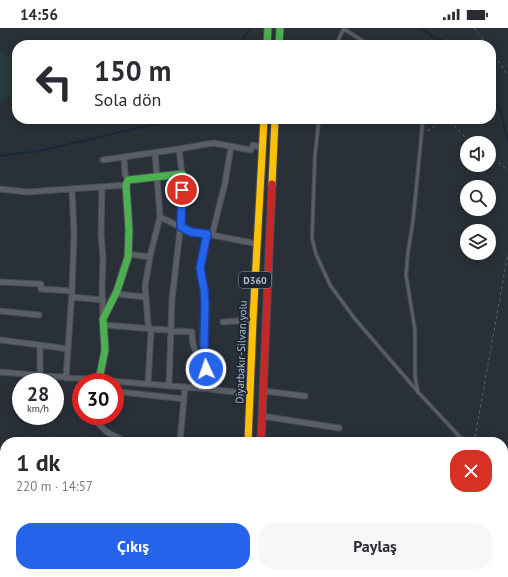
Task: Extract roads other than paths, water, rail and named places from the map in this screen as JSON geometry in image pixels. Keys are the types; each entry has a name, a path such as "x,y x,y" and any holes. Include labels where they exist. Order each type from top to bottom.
{"main road":[{"path":"267,40 268,28"},
{"path":"279,40 280,28"},
{"name":"Diyarbakır-Silvan yolu","path":"248,437 264,124"},
{"name":"D360","path":"261,437 275,124"},
{"path":"100,373 105,350 103,322 123,276 128,254 129,230 127,183 182,174"}],"street":[{"path":"103,160 213,143 251,150 253,145 262,148"},
{"path":"209,389 204,344 204,289 200,268 225,183 231,147"},
{"path":"169,386 172,299 181,227 182,174 179,149"},
{"path":"148,384 151,332 148,323 145,286 150,257 160,217 155,153"},
{"path":"0,188 27,192 102,187 127,183 124,157"},
{"path":"102,187 101,233 103,258 103,322 171,331 192,332 192,344 195,353 206,364"},
{"path":"72,189 74,233 72,297 66,378 72,378"},
{"path":"160,217 191,232 209,234 258,244"},
{"path":"128,254 150,257"},
{"path":"0,282 40,284 42,289 72,291"},
{"path":"116,294 146,296"},
{"path":"72,297 102,300"},
{"path":"0,311 39,315"},
{"path":"223,322 253,320"},
{"path":"0,340 68,349"},
{"path":"40,345 40,373"},
{"path":"0,372 13,373"},
{"path":"124,382 251,394"},
{"path":"180,437 185,387"},
{"path":"263,391 305,396"},
{"path":"124,392 184,399"},
{"path":"262,416 340,428"},
{"path":"100,425 107,432 116,437"}],"lane":[{"path":"338,40 344,28 362,40"},
{"path":"318,124 315,155 312,238 316,254 330,286 355,319 419,393 460,437"},
{"path":"419,393 415,376 415,330 406,275 422,124"}],"waterway":[{"path":"242,40 250,28"},
{"path":"421,28 433,37 442,40"},
{"path":"496,103 501,113 508,140"},
{"path":"0,156 39,151 155,124"}]}
